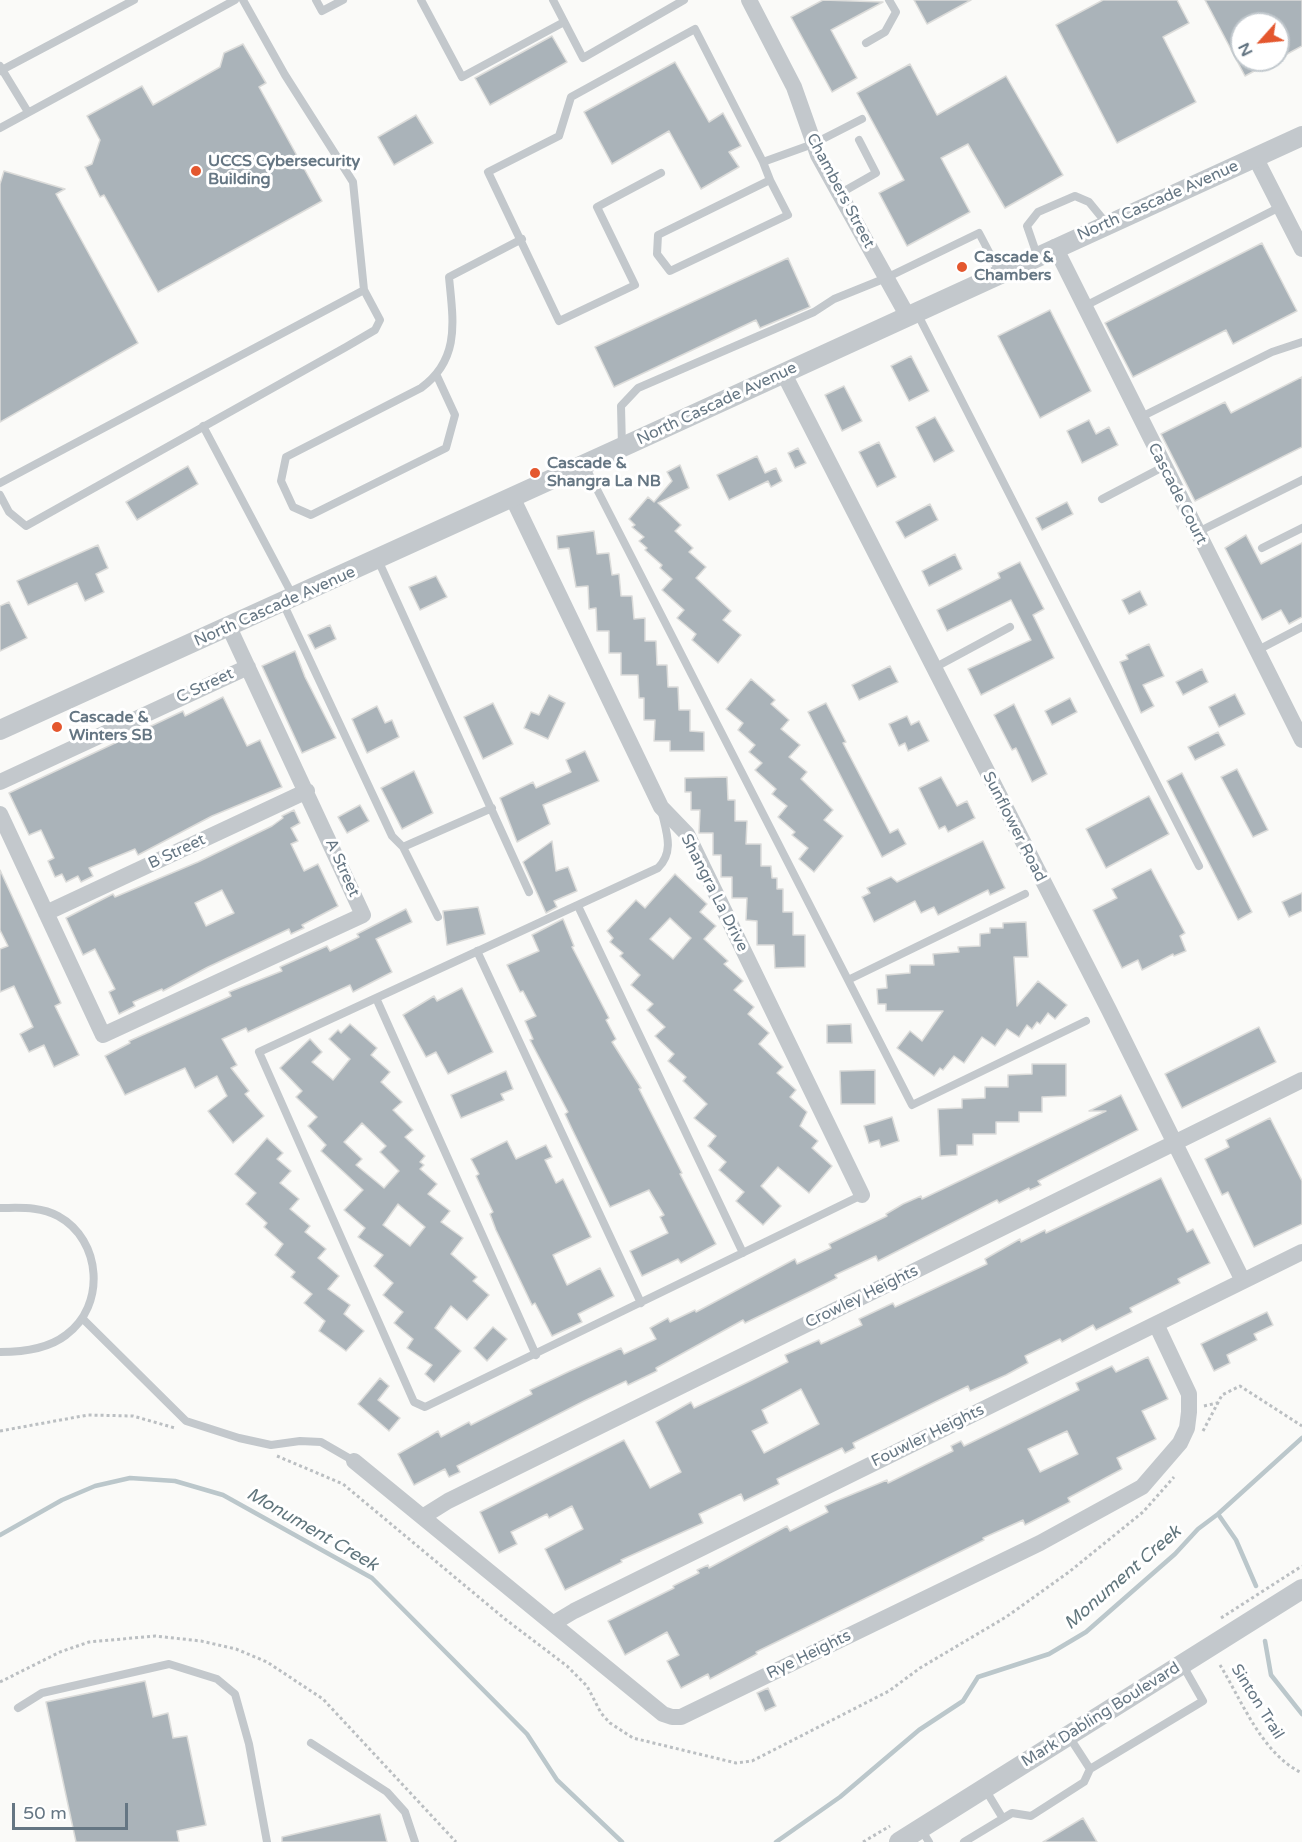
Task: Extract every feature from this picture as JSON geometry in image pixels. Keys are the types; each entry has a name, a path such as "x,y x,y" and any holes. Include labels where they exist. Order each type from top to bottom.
{"street":[{"name":"Chambers Street","path":"752,1 790,77 813,144 886,278 912,313"},
{"name":"North Cascade Avenue","path":"0,730 513,499 1036,255 1302,136"},
{"path":"1255,157 1302,249"},
{"name":"Cascade Court","path":"1055,247 1138,418 1302,741"},
{"name":"Sunflower Road","path":"784,374 1243,1281"},
{"name":"Shangra La Drive","path":"513,499 661,807 687,834 862,1195"},
{"name":"A Street","path":"46,913 103,1035 363,915 229,627"},
{"name":"C Street","path":"0,782 248,667"},
{"name":"B Street","path":"46,913 307,791"},
{"path":"0,814 46,913"},
{"name":"Crowley Heights","path":"424,1516 448,1501 1174,1143 1300,1085"},
{"name":"Fouwler Heights","path":"554,1623 574,1611 1302,1252"},
{"name":"Rye Heights","path":"354,1461 663,1713 672,1718 681,1717 1040,1543 1142,1487 1180,1443 1187,1428 1189,1394 1156,1324"},
{"name":"Mark Dabling Boulevard","path":"899,1842 925,1835 985,1789 1302,1589"}],"lane":[{"path":"27,112 1,69 134,0"},
{"path":"0,128 235,0"},
{"path":"0,495 9,512 26,526 375,330 380,320 364,290 352,182 285,75 243,0"},
{"path":"316,0 322,11 343,0"},
{"path":"421,0 462,77 564,22"},
{"path":"553,0 583,58 684,0"},
{"path":"866,43 885,32 896,12 889,0"},
{"path":"661,174 597,207 635,285 559,321 522,239 488,172 559,136 571,98 695,29 788,215 670,271 657,254 658,235 770,180"},
{"path":"763,162 813,144 862,119"},
{"path":"839,194 876,173 859,140"},
{"path":"1036,255 1027,226 1038,212 1075,196 1089,202 1107,224"},
{"path":"1083,307 1280,207"},
{"path":"622,448 621,406 638,388 886,278 979,233 999,273"},
{"path":"437,376 454,415 446,448 311,515 293,507 281,481 286,457 421,388 437,376 447,357 454,328 449,277 522,239"},
{"path":"0,483 364,290"},
{"path":"912,313 1199,866"},
{"path":"1138,418 1272,352 1302,342"},
{"path":"203,426 288,601 392,836 403,847 438,917"},
{"path":"585,466 912,1106 1086,1021"},
{"path":"1102,499 1163,467"},
{"path":"1196,533 1302,480"},
{"path":"1262,548 1302,528"},
{"path":"378,560 530,892"},
{"path":"933,668 1010,627"},
{"path":"1256,651 1302,627"},
{"path":"661,807 669,851 666,860 658,868 259,1052 414,1402 425,1407 862,1195"},
{"path":"403,847 492,808"},
{"path":"848,980 1025,894"},
{"path":"578,906 743,1254"},
{"path":"477,951 640,1303"},
{"path":"376,998 536,1355"},
{"path":"0,1208 30,1208 57,1215 73,1226 87,1246 94,1272 92,1298 83,1319 66,1335 46,1346 0,1352"},
{"path":"83,1319 186,1421 239,1438 272,1445 300,1441 321,1442 354,1461"},
{"path":"18,1708 42,1693 170,1664 217,1678 235,1694 249,1744 267,1842"},
{"path":"964,1842 1012,1813 1031,1816 1084,1782 1090,1769 1203,1701 1182,1664"},
{"path":"1068,1735 1090,1769"},
{"path":"311,1743 387,1792 405,1812 415,1842"},
{"path":"985,1789 1002,1817"}],"path":[{"path":"1246,1389 1302,1426"},
{"path":"1216,1621 1302,1566"},
{"name":"Sinton Trail","path":"1220,1665 1268,1745 1285,1763 1302,1773"}],"building":[{"path":"823,0 883,2 831,30 857,78 832,92 791,17"},
{"path":"914,0 971,0 927,24"},
{"path":"1103,0 1177,0 1189,23 1163,37 1196,102 1117,143 1056,25"},
{"path":"1205,0 1302,0 1302,46 1290,52 1290,12 1230,12 1230,48"},
{"path":"552,36 567,62 490,105 475,78"},
{"name":"UCCS Cybersecurity Building","path":"243,44 266,83 259,87 322,201 158,292 104,195 100,197 85,167 92,164 100,140 87,116 142,86 153,105 220,67 224,53"},
{"path":"675,62 709,122 723,113 741,146 729,152 739,167 701,189 669,131 612,164 584,112"},
{"path":"910,64 937,115 1006,76 1063,175 1005,208 968,144 941,158 970,212 907,246 879,193 904,180 857,93"},
{"path":"416,115 433,143 394,165 378,137"},
{"path":"4,171 65,189 56,194 138,343 0,422 0,184"},
{"path":"1262,243 1297,311 1233,344 1226,330 1133,377 1105,323"},
{"path":"788,258 810,307 760,328 756,320 614,387 595,347"},
{"path":"1050,310 1091,391 1040,418 998,336"},
{"path":"911,356 929,391 909,401 891,366"},
{"path":"1302,377 1302,447 1195,501 1161,434 1225,402 1231,413"},
{"path":"844,386 862,421 842,431 825,395"},
{"path":"935,417 954,451 934,462 916,427"},
{"path":"1089,420 1096,434 1109,427 1118,445 1082,463 1067,431"},
{"path":"879,442 896,477 877,487 859,452"},
{"path":"798,448 806,463 795,468 788,453"},
{"path":"757,456 765,473 776,468 782,481 771,487 768,481 729,500 717,475"},
{"path":"680,465 689,488 658,503 681,525 675,531 693,548 689,552 706,567 696,578 731,611 723,620 741,635 718,663 692,640 696,634 677,618 684,610 662,590 672,579 660,568 662,565 645,550 647,548 639,541 644,537 632,527 635,525 629,519 648,497 654,502 672,481 667,472"},
{"path":"188,466 198,484 137,520 126,502"},
{"path":"1067,502 1073,514 1042,530 1036,518"},
{"path":"930,504 938,520 905,538 896,522"},
{"path":"594,531 597,554 609,553 612,575 619,574 621,596 632,596 634,619 645,618 645,641 656,641 657,665 667,665 668,687 678,687 679,710 690,710 690,731 704,732 704,751 670,751 670,741 654,741 655,720 644,720 644,698 639,698 638,675 621,675 621,653 609,653 609,631 597,631 596,608 589,609 588,586 576,587 569,548 558,549 557,536"},
{"path":"1246,535 1261,564 1302,543 1302,617 1289,624 1281,610 1262,620 1225,548"},
{"path":"98,545 108,568 96,574 104,592 85,601 77,583 28,605 17,581"},
{"path":"955,554 962,569 929,586 922,571"},
{"path":"1020,562 1044,609 1033,615 1054,658 981,695 968,669 1031,640 1011,600 947,631 937,610 1000,578 998,573"},
{"path":"436,576 447,597 420,610 409,587"},
{"path":"1140,591 1147,605 1129,614 1122,600"},
{"path":"9,602 27,638 0,651 0,606"},
{"path":"330,625 336,639 315,649 308,635"},
{"path":"1149,644 1164,676 1143,685 1154,706 1141,713 1120,662 1128,659 1126,655"},
{"path":"295,651 305,677 336,738 302,753 262,666"},
{"path":"890,666 898,682 859,700 852,685"},
{"path":"1202,669 1208,682 1183,695 1176,682"},
{"path":"751,679 775,700 771,704 789,720 781,729 800,745 789,757 807,772 801,779 833,810 824,820 843,836 814,872 799,859 808,848 792,835 795,832 778,817 787,806 772,794 776,789 755,770 762,763 749,752 755,745 738,730 743,723 726,709"},
{"path":"1235,694 1245,714 1219,727 1209,707"},
{"path":"549,695 565,703 548,739 524,728 531,712 539,715"},
{"path":"223,697 247,746 260,740 282,787 212,816 138,855 135,849 89,868 93,876 81,882 78,876 66,882 62,874 55,877 48,861 54,858 41,830 29,835 9,793 183,711 185,716"},
{"path":"1070,698 1077,712 1052,725 1045,711"},
{"path":"493,703 513,744 483,759 464,717"},
{"path":"826,703 846,742 843,743 890,833 898,829 906,844 882,857 808,712"},
{"path":"1014,704 1047,774 1032,782 1016,748 1012,750 994,715"},
{"path":"377,706 385,723 392,720 399,737 367,753 352,719"},
{"path":"907,716 911,725 919,721 929,741 908,751 905,743 899,746 889,724"},
{"path":"1218,732 1225,745 1195,760 1188,747"},
{"path":"585,751 599,781 543,805 550,824 517,842 500,798 533,782 536,788 571,772 566,760"},
{"path":"1237,769 1268,830 1253,837 1221,777"},
{"path":"414,771 433,813 402,829 381,788"},
{"path":"1182,773 1252,912 1238,920 1167,781"},
{"path":"727,777 728,800 735,800 735,821 747,821 746,844 761,844 761,866 771,866 772,878 777,878 777,889 783,889 783,912 793,912 793,935 805,935 805,967 775,968 774,945 757,945 757,921 746,920 747,898 732,898 732,877 721,877 721,855 713,855 713,833 699,833 700,810 691,810 691,792 685,792 685,778"},
{"path":"941,777 957,806 967,801 975,818 948,832 945,826 939,829 919,788"},
{"path":"1149,796 1169,834 1106,868 1086,829"},
{"path":"360,805 369,821 347,833 338,817"},
{"path":"294,810 300,823 291,828 298,841 291,844 304,871 318,864 338,906 302,925 304,928 291,934 289,929 163,991 162,989 133,1002 135,1006 119,1014 109,992 115,989 95,949 83,955 66,918 113,894 115,897 198,862 272,826 283,818 282,816","holes":["222,890 234,913 206,926 195,903"]},
{"path":"552,841 556,871 568,867 577,891 554,901 557,907 546,913 523,862"},
{"path":"983,841 1005,888 990,895 988,890 938,915 934,907 921,913 915,901 874,922 862,897 870,893 867,888 891,877 897,882"},
{"path":"1151,869 1185,933 1180,936 1186,951 1174,956 1173,954 1142,970 1138,960 1122,968 1093,910 1117,898 1112,889"},
{"path":"0,870 61,1003 55,1006 79,1055 54,1067 44,1045 29,1052 20,1034 33,1027 14,986 0,992 0,949 8,946 0,930"},
{"path":"675,874 707,904 700,912 716,926 704,939 728,961 724,964 743,981 734,990 754,1007 748,1014 769,1033 759,1044 783,1067 777,1073 796,1090 790,1097 807,1112 800,1126 818,1141 812,1148 832,1166 809,1193 778,1167 761,1186 781,1206 763,1225 736,1201 744,1192 719,1170 726,1162 708,1146 716,1136 694,1118 707,1104 683,1081 686,1077 668,1061 674,1054 655,1036 665,1027 647,1010 653,1004 631,985 640,975 620,956 623,953 610,942 613,938 607,931 636,900 645,908","holes":["670,918 691,938 673,959 650,939"]},
{"path":"1302,893 1302,911 1289,917 1282,902"},
{"path":"478,907 485,934 447,945 443,911"},
{"path":"406,909 412,922 376,939 392,972 353,992 350,985 248,1032 246,1028 222,1039 237,1065 231,1068 249,1091 245,1094 264,1116 233,1143 208,1111 227,1096 217,1076 195,1088 185,1068 125,1095 105,1056 130,1043 129,1041 231,996 229,992 282,971 280,967 327,946 330,951 359,937 357,934"},
{"path":"563,919 574,946 572,947 609,1018 606,1020 616,1039 612,1042 641,1088 639,1089 716,1244 681,1263 678,1259 642,1276 630,1251 668,1233 660,1217 664,1215 649,1190 610,1207 565,1114 568,1112 530,1040 533,1039 525,1021 536,1016 523,991 520,992 507,965 539,951 532,935"},
{"path":"1026,922 1028,957 1014,957 1017,1006 1038,981 1067,1005 1055,1019 1048,1013 1040,1024 1037,1022 1032,1029 1027,1025 1019,1037 1007,1029 995,1046 982,1037 964,1063 954,1056 943,1070 940,1068 934,1076 897,1048 910,1031 922,1041 943,1011 886,1011 886,1004 878,1004 877,989 887,988 886,975 910,973 910,965 934,965 933,954 959,952 958,947 980,946 980,934 990,933 990,928 1003,928 1003,923"},
{"path":"462,988 493,1052 448,1074 436,1052 426,1057 403,1015 434,996 437,1001"},
{"path":"350,1024 377,1048 371,1055 390,1072 381,1082 402,1102 393,1110 413,1130 405,1137 425,1156 420,1162 424,1165 420,1169 437,1184 428,1194 450,1211 441,1222 463,1238 451,1254 477,1277 473,1281 489,1295 467,1320 451,1306 435,1328 461,1351 434,1382 425,1374 432,1365 407,1348 413,1339 394,1323 403,1312 383,1295 393,1283 374,1266 383,1255 358,1237 365,1228 344,1210 363,1190 321,1151 326,1145 308,1126 317,1117 296,1097 302,1091 280,1068 310,1039 322,1052 312,1062 333,1080 350,1059 329,1039 338,1030 341,1033","holes":["362,1123 386,1146 380,1152 399,1171 384,1188 356,1165 362,1159 344,1142","398,1204 425,1227 410,1246 383,1225"]},
{"path":"851,1024 852,1043 827,1043 827,1025"},
{"path":"1259,1027 1276,1062 1182,1108 1165,1074"},
{"path":"1032,1064 1066,1064 1066,1096 1042,1097 1042,1112 1019,1112 1019,1122 996,1122 996,1134 973,1134 973,1145 957,1145 957,1155 940,1156 938,1109 962,1108 962,1099 985,1098 985,1087 1008,1087 1008,1075 1032,1074"},
{"path":"875,1070 875,1104 841,1104 840,1071"},
{"path":"506,1071 513,1089 501,1094 504,1100 461,1118 451,1095"},
{"path":"1121,1095 1138,1130 1038,1181 1041,1185 1030,1190 1029,1188 999,1203 997,1200 878,1261 876,1256 835,1275 837,1278 745,1323 743,1320 656,1368 657,1371 628,1385 626,1381 457,1466 460,1472 449,1477 445,1469 414,1485 398,1454 438,1431 441,1437 469,1422 471,1425 532,1394 530,1390 570,1371 621,1348 624,1354 656,1339 650,1328 668,1318 670,1322 695,1310 696,1312 795,1259 797,1264 831,1248 829,1244 887,1216 886,1214 903,1204 921,1196 922,1199 1106,1111 1089,1111"},
{"path":"892,1117 899,1141 881,1147 879,1140 869,1143 864,1126"},
{"path":"1270,1118 1302,1181 1302,1224 1254,1247 1228,1192 1222,1195 1205,1159 1229,1147 1226,1140"},
{"path":"267,1138 283,1153 277,1159 291,1171 280,1183 299,1199 290,1209 310,1226 305,1232 326,1249 318,1258 339,1276 328,1289 350,1305 344,1314 364,1331 346,1351 319,1331 325,1321 304,1303 312,1294 291,1277 295,1272 275,1255 283,1244 264,1227 267,1223 246,1204 256,1193 235,1174"},
{"path":"507,1141 516,1159 546,1145 552,1157 545,1160 556,1183 563,1179 591,1237 553,1255 567,1285 600,1268 614,1296 578,1314 582,1322 552,1336 535,1303 532,1305 496,1230 490,1214 493,1212 476,1176 479,1174 471,1159"},
{"path":"1161,1178 1187,1232 1193,1229 1210,1263 1178,1279 1180,1283 1130,1308 1132,1312 1096,1330 1093,1325 1062,1342 1060,1339 1025,1356 1028,1363 1006,1375 970,1391 968,1386 853,1443 855,1448 845,1453 842,1448 777,1479 779,1484 744,1501 741,1494 699,1514 703,1523 621,1560 622,1562 565,1590 545,1549 583,1529 572,1506 549,1518 547,1514 511,1532 517,1544 499,1553 480,1512 624,1440 650,1488 681,1472 656,1422 691,1402 694,1408 788,1362 785,1355 819,1340 821,1344 862,1325 859,1319 893,1303 895,1307 987,1264 985,1259 1020,1239 1021,1242 1045,1230 1046,1233","holes":["801,1389 819,1424 764,1453 752,1431 768,1423 762,1410"]},
{"path":"1267,1312 1273,1325 1254,1334 1257,1340 1227,1355 1230,1363 1214,1371 1201,1344"},
{"path":"493,1327 507,1339 487,1361 474,1348"},
{"path":"1148,1357 1168,1399 1142,1411 1156,1439 1117,1458 1122,1469 1068,1498 1070,1502 1025,1525 1023,1520 983,1538 984,1540 756,1652 757,1654 710,1679 708,1674 681,1688 667,1661 679,1655 667,1632 625,1655 608,1621 674,1588 673,1586 699,1573 697,1570 708,1565 709,1568 787,1526 790,1531 828,1512 825,1506 887,1480 888,1483 953,1451 951,1446 961,1441 964,1446 1079,1390 1076,1383 1112,1366 1116,1372","holes":["1067,1431 1078,1454 1040,1472 1028,1449"]},
{"path":"380,1378 389,1386 378,1400 400,1418 389,1431 358,1404"},
{"path":"145,1681 153,1717 168,1713 173,1738 187,1736 206,1825 177,1831 179,1842 76,1842 46,1702"},
{"path":"768,1688 776,1706 765,1711 757,1693"},
{"path":"380,1814 387,1842 282,1842 282,1837"},
{"path":"1083,1818 1097,1842 1043,1842"}],"waterway":[{"name":"Monument Creek","path":"776,1842 840,1797 919,1730 963,1701 978,1677 1049,1654 1086,1632 1302,1438"},
{"name":"Monument Creek","path":"0,1535 62,1500 95,1486 130,1478 175,1481 223,1495 372,1578 527,1734 557,1780 622,1842"},
{"path":"1218,1514 1236,1540 1256,1586"},
{"path":"1265,1641 1271,1675 1302,1714"}],"place":[{"name":"UCCS Cybersecurity Building","path":"196,171"},
{"name":"Cascade & Chambers","path":"962,267"},
{"name":"Cascade & Shangra La NB","path":"535,473"},
{"name":"Cascade & Winters SB","path":"57,727"}]}
